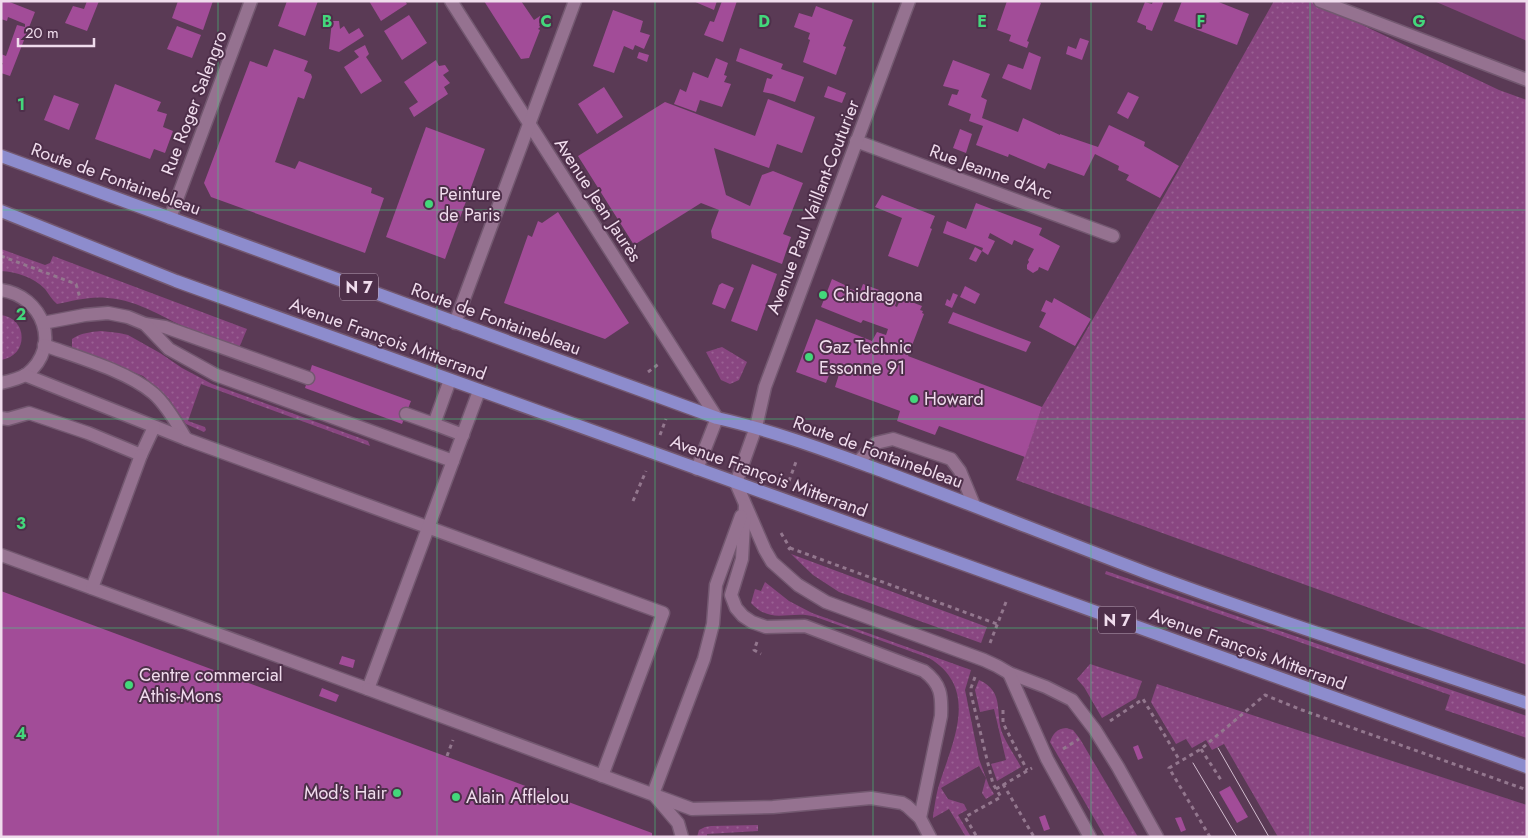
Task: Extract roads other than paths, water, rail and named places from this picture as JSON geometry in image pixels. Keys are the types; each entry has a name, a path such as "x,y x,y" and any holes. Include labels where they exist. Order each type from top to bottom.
{"main road":[{"name":"Route de Fontainebleau","path":"1,156 717,418 756,427 977,506"},
{"name":"Avenue François Mitterrand","path":"1,211 176,281 1527,767"},
{"name":"N 7","path":"977,506 1170,581 1527,703"}],"street":[{"name":"Rue Roger Salengro","path":"170,218 251,1"},
{"name":"Avenue Jean Jaurès","path":"451,1 717,418"},
{"path":"455,323 575,1"},
{"name":"Avenue Paul Vaillant-Couturier","path":"736,483 756,427 765,387 909,1"},
{"path":"1320,1 1527,80"},
{"name":"Rue Jeanne d'Arc","path":"856,141 1113,236"},
{"path":"1,290 16,293 28,300 37,311 43,323 45,334 41,356 26,375 1,383"},
{"path":"43,323 85,315 108,314 128,318 145,324 165,327 308,378"},
{"path":"145,324 170,349 216,375 453,461"},
{"path":"44,345 133,379 154,394 186,439"},
{"path":"26,375 186,439 664,613 602,776"},
{"path":"434,424 450,380"},
{"path":"368,689 479,391"},
{"path":"1,418 8,419 29,413 88,433 141,455"},
{"path":"406,414 463,436"},
{"path":"698,469 717,418"},
{"path":"92,588 141,455 154,427"},
{"path":"858,462 876,443 893,438 951,459 960,471 977,506"},
{"path":"736,483 772,562 811,594 826,602 984,660 1072,700 1118,766 1157,837"},
{"path":"653,794 704,659 713,624 716,585 746,502"},
{"path":"746,502 742,559 731,595 736,608 743,616 752,622 766,627 805,626 920,669 932,678 937,685 942,703 941,716 920,818"},
{"path":"1,555 692,809 773,807 871,798 902,803 912,809 920,818 930,837"},
{"path":"1009,673 1047,759 1090,837"},
{"path":"653,794 678,823 682,837"}],"tram line":[{"path":"1218,748 1269,837"},
{"path":"1193,763 1237,837"}],"place":[{"name":"Peinture de Paris","path":"429,204"},
{"name":"Chidragona","path":"823,295"},
{"name":"Gaz Technic Essonne 91","path":"809,357"},
{"name":"Howard","path":"914,399"},
{"name":"Centre commercial Athis-Mons","path":"129,685"},
{"name":"Mod's Hair","path":"397,793"},
{"name":"Alain Afflelou","path":"456,797"}]}
